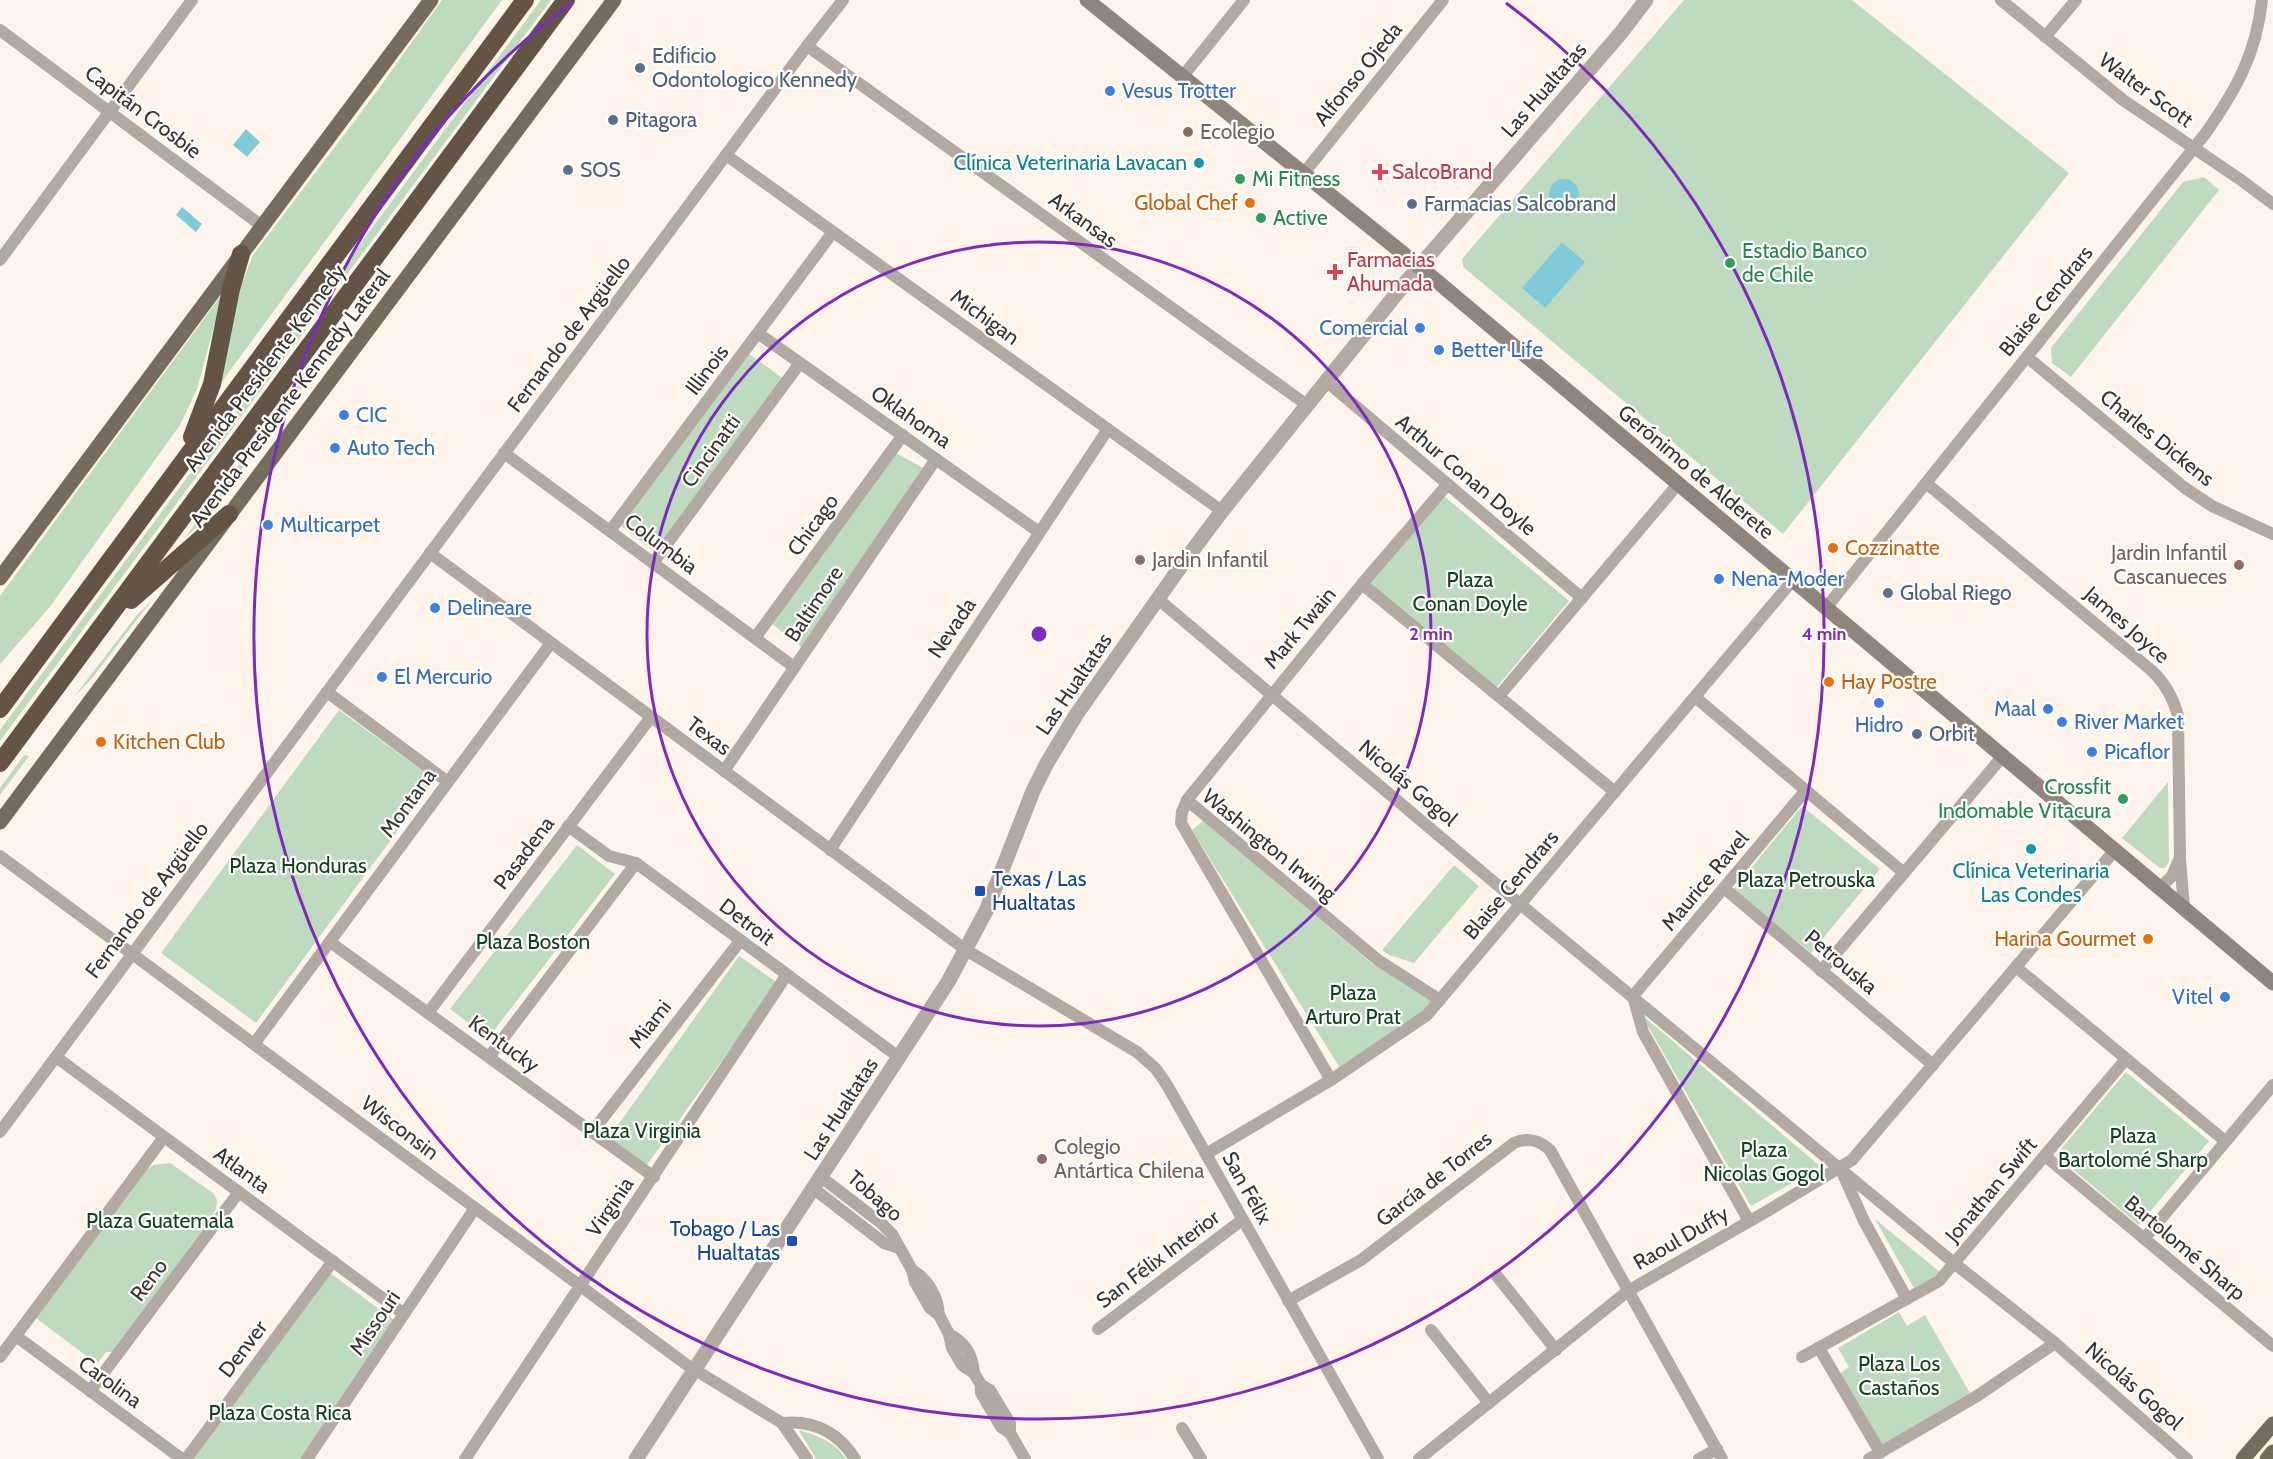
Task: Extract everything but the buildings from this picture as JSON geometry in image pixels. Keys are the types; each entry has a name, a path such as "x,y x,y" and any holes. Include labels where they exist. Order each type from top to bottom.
{"highway":[{"name":"Avenida Presidente Kennedy","path":"0,709 525,0"},
{"name":"Avenida Presidente Kennedy","path":"0,763 566,0"},
{"path":"169,480 195,429 212,384 231,289 242,254"},
{"path":"91,639 153,579 229,514"},
{"path":"0,692 45,648"}],"main road":[{"path":"0,578 431,0"},
{"name":"Avenida Presidente Kennedy Lateral","path":"0,822 614,0"},
{"name":"Gerónimo de Alderete","path":"1087,0 1420,267 2273,982"},
{"path":"2243,1459 2273,1424"},
{"path":"2267,1459 2273,1452"}],"street":[{"path":"0,260 5,242 110,111 192,0"},
{"name":"Fernando de Argüello","path":"0,1132 843,0"},
{"path":"1183,76 1244,0"},
{"name":"Alfonso Ojeda","path":"1304,173 1443,0"},
{"name":"Las Hualtatas","path":"636,1459 900,1058 966,950 993,894 1033,791 1076,715 1222,511 1420,267 1620,34 1646,0"},
{"name":"Walter Scott","path":"2001,0 2123,100 2273,204"},
{"path":"2045,37 2076,0"},
{"name":"Blaise Cendrars","path":"1826,608 2194,148 2240,81 2256,38 2262,0"},
{"name":"Capitán Crosbie","path":"0,30 262,226"},
{"name":"Arkansas","path":"807,46 1307,405"},
{"name":"Michigan","path":"726,155 1222,511"},
{"name":"Illinois","path":"610,531 759,334 832,232"},
{"name":"Oklahoma","path":"759,334 1040,532"},
{"name":"Charles Dickens","path":"2027,357 2185,488 2212,506 2273,534"},
{"name":"Cincinatti","path":"653,563 800,363"},
{"name":"Arthur Conan Doyle","path":"1326,381 1581,598"},
{"name":"Nevada","path":"830,850 1108,429"},
{"name":"Chicago","path":"755,638 903,435"},
{"name":"Columbia","path":"504,453 794,667"},
{"name":"Baltimore","path":"724,771 936,459"},
{"name":"James Joyce","path":"1926,483 2151,670 2166,686 2178,716 2180,859 2184,908"},
{"path":"1499,696 1678,484"},
{"name":"Mark Twain","path":"1187,800 1272,693 1447,485"},
{"name":"Texas","path":"430,553 966,950"},
{"name":"Blaise Cendrars","path":"1206,1154 1331,1080 1427,1015 1793,580"},
{"path":"1362,584 1615,792"},
{"name":"Nicolás Gogol","path":"1158,599 1520,904 1954,1263 2055,1343 2187,1459"},
{"name":"Montana","path":"254,1044 551,643"},
{"path":"327,692 448,782"},
{"path":"1695,697 1904,873"},
{"name":"Pasadena","path":"428,1013 651,717"},
{"path":"1821,970 2003,756"},
{"name":"Maurice Ravel","path":"1633,996 1806,790"},
{"name":"Washington Irwing","path":"1331,1080 1181,823 1182,812 1187,800 1378,960 1440,1000"},
{"name":"Detroit","path":"568,826 609,856 636,863 900,1058"},
{"name":"Raoul Duffy","path":"1419,1459 1628,1291 1840,1168 1861,1150 2115,850"},
{"name":"Wisconsin","path":"0,856 694,1370 782,1423 807,1459"},
{"path":"2160,888 2172,876 2180,859"},
{"path":"489,1058 636,863"},
{"name":"Petrouska","path":"1724,888 1933,1065"},
{"name":"Miami","path":"592,1132 740,941"},
{"name":"Kentucky","path":"330,942 654,1177"},
{"name":"San Félix","path":"966,950 1137,1052 1156,1069 1378,1459"},
{"path":"2016,967 2225,1141"},
{"name":"Virginia","path":"465,1459 786,976"},
{"path":"1633,996 1643,1032 1749,1221"},
{"name":"Atlanta","path":"56,1057 404,1314"},
{"name":"Jonathan Swift","path":"1954,1263 2126,1059"},
{"path":"2144,1239 2273,1085"},
{"path":"0,1357 164,1137"},
{"name":"García de Torres","path":"1288,1301 1361,1260 1514,1143 1528,1139 1541,1143 1550,1150 1719,1454"},
{"name":"Bartolomé Sharp","path":"2045,1156 2273,1346"},
{"name":"Nicolás Gogol","path":"1840,1168 1864,1221 1907,1299"},
{"name":"Tobago","path":"817,1183 882,1223 892,1234 912,1270 915,1282 949,1334 952,1348 962,1365 974,1374 981,1385 981,1393 1001,1427 1010,1433 1025,1459"},
{"name":"Reno","path":"90,1391 239,1192"},
{"name":"Missouri","path":"307,1459 475,1208"},
{"name":"San Félix Interior","path":"1098,1329 1242,1220"},
{"name":"Denver","path":"184,1459 333,1261"},
{"path":"1802,1358 1939,1281 1954,1263"},
{"path":"1497,1276 1556,1350"},
{"path":"1431,1330 1489,1403"},
{"name":"Carolina","path":"16,1336 184,1459"},
{"name":"Nicolás Gogol","path":"1869,1459 1977,1396 2055,1343"},
{"path":"1819,1348 1880,1452"},
{"name":"Wisconsin","path":"782,1423 795,1422 819,1427 840,1439 855,1459"},
{"path":"1182,1428 1201,1459"},
{"path":"1699,1459 1719,1454"}],"green space":[{"path":"442,0 502,0 221,383 239,291 253,255 375,94"},
{"path":"541,0 551,0 0,741 0,730"},
{"name":"Estadio Banco de Chile","path":"1684,0 1852,0 2069,173 1783,534 1463,267 1462,259"},
{"path":"2204,177 2219,190 2071,377 2052,363 2051,348 2183,182"},
{"path":"223,293 197,389 180,425 49,608 0,664 0,596"},
{"path":"749,354 784,379 655,552 620,525"},
{"path":"299,384 303,386 206,518 184,539"},
{"path":"896,453 925,469 804,649 772,624"},
{"name":"Plaza Conan Doyle","path":"1444,496 1569,601 1496,688 1370,584"},
{"path":"152,600 93,677 73,698 137,615"},
{"name":"Plaza Honduras","path":"339,710 435,780 256,1023 161,953"},
{"path":"24,755 29,756 0,795 0,788"},
{"path":"2168,782 2169,861 2165,868 2160,868 2122,838"},
{"name":"Plaza Petrouska","path":"1802,806 1880,869 1811,953 1733,890"},
{"name":"Plaza Arturo Prat","path":"1203,821 1374,965 1391,970 1435,1004 1340,1068 1192,830"},
{"name":"Plaza Boston","path":"577,845 615,874 488,1038 450,1009"},
{"path":"1454,865 1479,886 1414,963 1389,955 1382,950"},
{"name":"Plaza Virginia","path":"739,956 778,983 646,1166 608,1139"},
{"name":"Plaza Nicolas Gogol","path":"1641,1014 1821,1167 1751,1206"},
{"name":"Plaza Bartolomé Sharp","path":"2126,1072 2209,1141 2139,1225 2056,1155"},
{"name":"Plaza Guatemala","path":"170,1163 213,1193 217,1200 216,1209 196,1242 113,1352 106,1352 97,1364 36,1318 145,1171 153,1165"},
{"path":"1875,1219 1941,1273 1914,1288"},
{"name":"Plaza Costa Rica","path":"330,1273 397,1322 301,1459 195,1459 192,1457"},
{"name":"Plaza Los Castaños","path":"1899,1312 1907,1326 1925,1315 1970,1393 1881,1445 1839,1374 1849,1367 1838,1348"},
{"path":"799,1430 831,1443 846,1459 816,1459"}],"water":[{"path":"246,129 260,142 247,157 233,145"},
{"path":"1564,179 1575,183 1579,194 1575,205 1564,209 1553,205 1549,194 1553,183"},
{"path":"182,207 202,224 196,232 176,215"},
{"path":"1562,242 1585,262 1545,308 1522,288"}],"place":[{"name":"Edificio Odontologico Kennedy","path":"640,68"},
{"name":"Vesus Trotter","path":"1110,91"},
{"name":"Pitagora","path":"613,120"},
{"name":"Ecolegio","path":"1188,132"},
{"name":"Clínica Veterinaria Lavacan","path":"1199,163"},
{"name":"SOS","path":"568,170"},
{"name":"SalcoBrand","path":"1380,172"},
{"name":"Mi Fitness","path":"1240,179"},
{"name":"Global Chef","path":"1250,203"},
{"name":"Farmacias Salcobrand","path":"1412,204"},
{"name":"Active","path":"1261,218"},
{"name":"Estadio Banco de Chile","path":"1730,263"},
{"name":"Farmacias Ahumada","path":"1335,272"},
{"name":"Comercial","path":"1420,328"},
{"name":"Better Life","path":"1439,350"},
{"name":"CIC","path":"344,415"},
{"name":"Auto Tech","path":"335,448"},
{"name":"Multicarpet","path":"268,525"},
{"name":"Cozzinatte","path":"1833,548"},
{"name":"Jardin Infantil","path":"1140,560"},
{"name":"Jardin Infantil Cascanueces","path":"2239,565"},
{"name":"Nena-Moder","path":"1719,579"},
{"name":"Global Riego","path":"1888,593"},
{"name":"Delineare","path":"435,608"},
{"name":"El Mercurio","path":"382,677"},
{"name":"Hay Postre","path":"1829,682"},
{"name":"Hidro","path":"1879,703"},
{"name":"Maal","path":"2048,709"},
{"name":"River Market","path":"2062,722"},
{"name":"Orbit","path":"1917,734"},
{"name":"Kitchen Club","path":"101,742"},
{"name":"Picaflor","path":"2092,752"},
{"name":"Crossfit Indomable Vitacura","path":"2123,799"},
{"name":"Clínica Veterinaria Las Condes","path":"2031,849"},
{"name":"Texas / Las Hualtatas","path":"980,891"},
{"name":"Harina Gourmet","path":"2148,939"},
{"name":"Vitel","path":"2225,997"},
{"name":"Colegio Antártica Chilena","path":"1042,1159"},
{"name":"Tobago / Las Hualtatas","path":"792,1241"}]}
